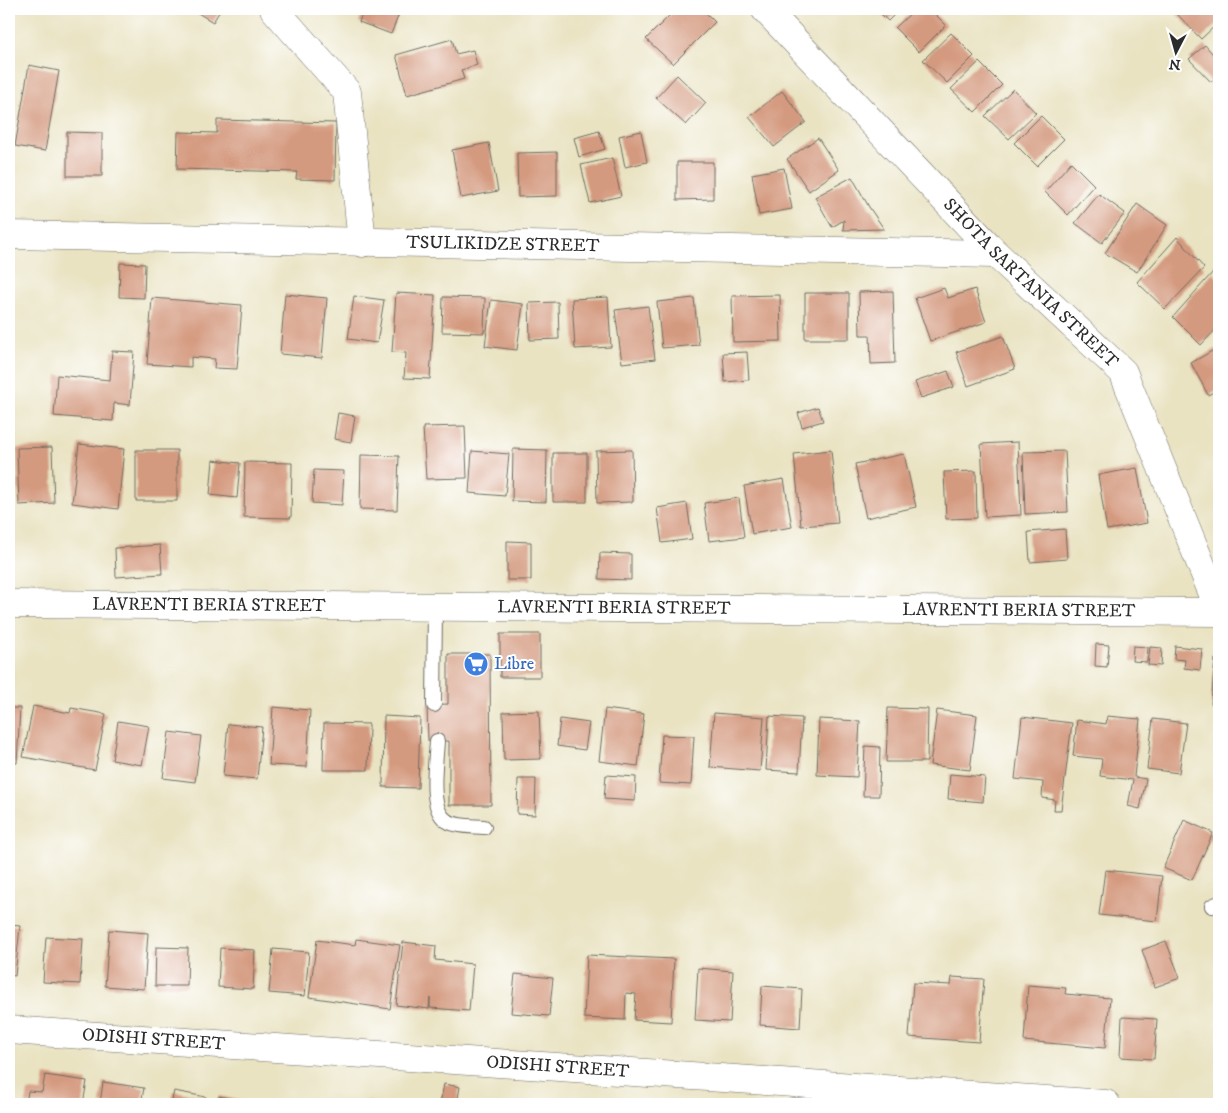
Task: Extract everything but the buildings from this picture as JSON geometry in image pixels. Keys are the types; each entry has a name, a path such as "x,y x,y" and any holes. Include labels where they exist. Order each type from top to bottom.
{"street":[{"path":"275,9 347,92 362,243"},
{"name":"SHOTA SARTANIA STREET","path":"765,9 996,254 1123,372 1219,610"},
{"name":"TSULIKIDZE STREET","path":"9,235 996,254"},
{"name":"LAVRENTI BERIA STREET","path":"9,604 1219,610"},
{"name":"ODISHI STREET","path":"9,1030 1106,1104"}],"lane":[{"path":"434,704 435,607"},
{"path":"437,741 435,806 440,816 455,825 484,827"}],"place":[{"name":"Libre","path":"476,664"}]}
